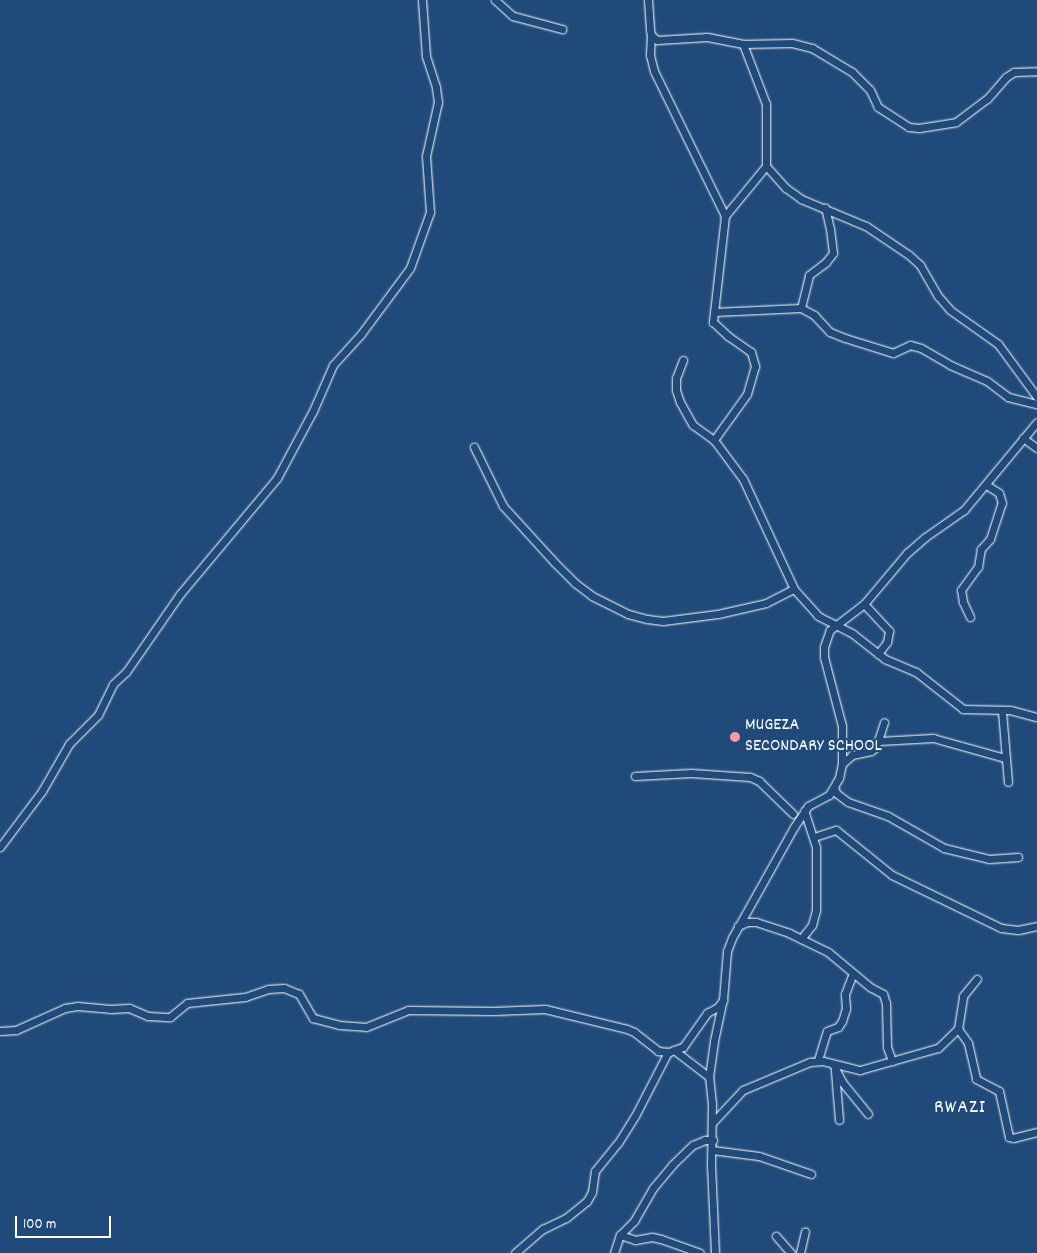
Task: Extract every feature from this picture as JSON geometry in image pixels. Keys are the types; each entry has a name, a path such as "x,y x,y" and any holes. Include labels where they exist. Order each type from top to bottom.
{"street":[{"path":"0,847 37,798 69,744 98,715 113,684 126,672 180,594 277,478 313,411 333,365 356,340 410,268 430,212 426,156 438,102 436,87 426,56 422,0"},
{"path":"495,0 513,16 562,29"},
{"path":"648,0 651,35 650,55 654,71 725,216 713,322 728,336 751,352 755,366 747,394 714,440"},
{"path":"651,35 662,41 707,37 743,44 786,42 812,48 862,80 870,90 878,107 887,114 902,124 919,128 956,122 987,99 1006,77 1023,70 1037,71"},
{"path":"743,44 766,104 766,166 772,174 794,194 866,226 909,255 920,265 938,296 950,310 998,344 1037,397"},
{"path":"725,216 766,166"},
{"path":"801,308 809,275 826,262 833,252 830,229 824,208"},
{"path":"714,312 801,308 814,315 830,332 893,353 910,345 921,348 950,365 987,381 1008,397 1037,404"},
{"path":"683,360 676,378 676,390 680,402 693,426 714,440 743,479 794,589 818,616 853,634 885,659 916,672 963,709 1019,711 1037,718"},
{"path":"715,1253 713,1140 709,1077 714,1041 723,1000 727,951 738,926 804,811 808,806 822,800 834,787 842,764 842,726 824,657 827,636 835,625 864,604 907,553 924,538 964,510 1037,422"},
{"path":"1023,438 1037,448"},
{"path":"474,447 504,506 555,563 575,583 592,596 628,614 663,621 718,614 766,603 794,589"},
{"path":"970,618 963,602 961,590 978,566 981,549 990,539 1002,503 999,493 986,485"},
{"path":"864,604 889,631 887,642 878,654"},
{"path":"1002,711 1008,782"},
{"path":"842,764 852,755 870,751 876,747 884,722"},
{"path":"879,741 933,738 1005,758"},
{"path":"635,776 691,772 750,777 759,781 793,814"},
{"path":"834,787 836,793 848,802 888,816 944,848 989,859 1018,858"},
{"path":"801,939 812,925 816,910 814,836 804,811"},
{"path":"814,836 836,830 892,875 1001,928 1018,930 1037,926"},
{"path":"738,926 747,922 766,923 828,952 886,998 886,1036 892,1061"},
{"path":"818,1060 827,1032 838,1027 842,1021 846,1009 845,994 853,973"},
{"path":"712,1122 743,1090 818,1060 834,1067 860,1070 938,1048 958,1029 962,996 977,979"},
{"path":"0,1031 16,1030 71,1007 129,1008 148,1016 170,1017 187,1003 245,997 268,989 284,988 299,994 313,1018 339,1025 366,1027 408,1010 492,1011 545,1009 626,1029 634,1032 653,1048 671,1051 683,1048 707,1014 723,1000"},
{"path":"958,1029 968,1043 976,1079 1000,1091 1009,1137 1013,1138 1037,1132"},
{"path":"671,1051 709,1077"},
{"path":"515,1253 543,1229 566,1218 587,1201 592,1192 594,1171 618,1143 671,1051"},
{"path":"834,1067 868,1114"},
{"path":"834,1067 839,1120"},
{"path":"614,1253 620,1235 634,1221 653,1188 685,1151 700,1141 713,1140"},
{"path":"712,1150 759,1156 811,1174"},
{"path":"800,1253 805,1232"},
{"path":"620,1235 635,1240 652,1237 661,1239 700,1253"},
{"path":"776,1236 791,1253"}],"place":[{"name":"MUGEZA SECONDARY SCHOOL","path":"735,737"}],"district":[{"name":"RWAZI","path":"960,1108"}]}
